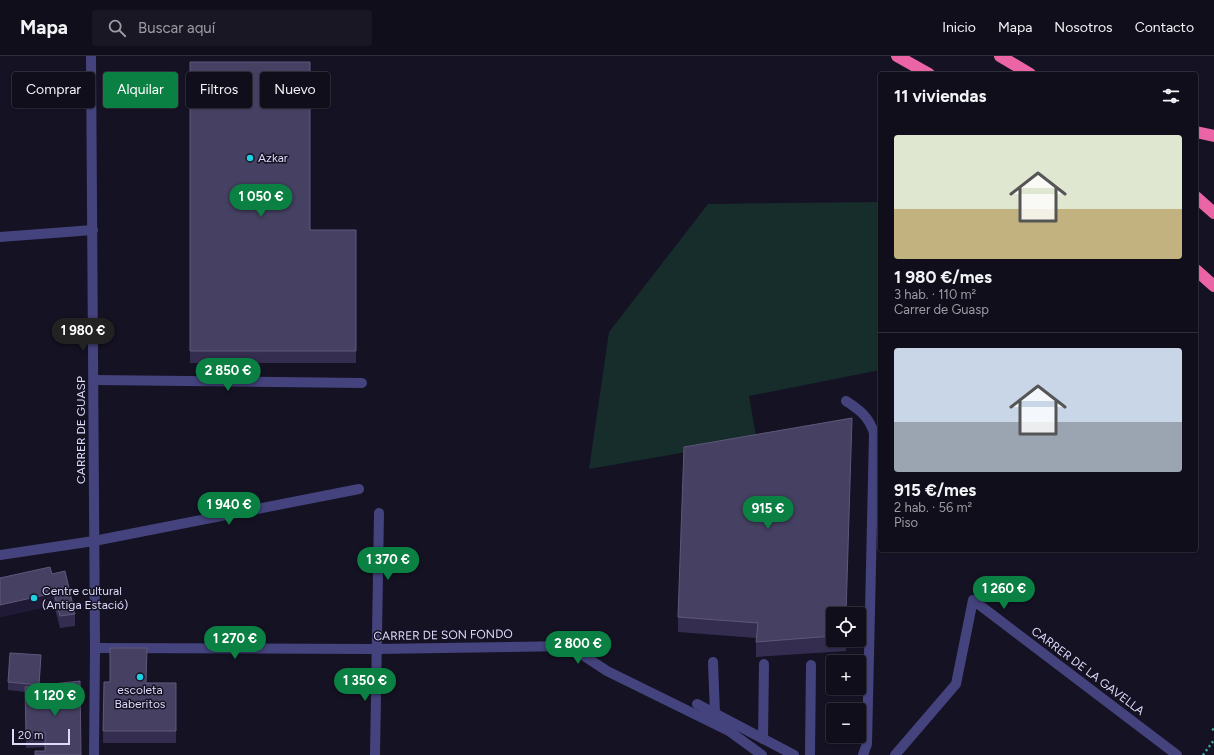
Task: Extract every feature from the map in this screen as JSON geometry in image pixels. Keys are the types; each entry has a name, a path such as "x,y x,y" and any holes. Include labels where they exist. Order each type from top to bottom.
{"highway":[{"path":"897,56 925,72"},
{"path":"1000,56 1027,72"},
{"path":"1198,132 1214,136"},
{"path":"1198,199 1214,213"},
{"path":"1198,272 1214,286"}],"street":[{"name":"CARRER DE GUASP","path":"91,56 94,380 94,755"},
{"path":"0,237 93,230"},
{"path":"94,380 362,383"},
{"path":"846,401 864,414 871,422 874,433 867,744 863,755"},
{"path":"0,555 94,541 359,490"},
{"path":"375,755 379,513"},
{"name":"CARRER DE LA GAVELLA","path":"895,755 956,684 973,600 1177,755"},
{"name":"CARRER DE SON FONDO","path":"95,648 376,649 569,646 607,671 729,731 762,755"},
{"path":"713,662 715,714"},
{"path":"763,739 764,664"},
{"path":"810,755 811,665"},
{"path":"697,704 794,755"}],"path":[{"path":"1203,755 1214,740"}],"green space":[{"path":"878,202 878,370 749,396 756,436 681,453 589,469 609,332 708,204"}],"building":[{"name":"Azkar","path":"190,62 310,62 310,72 260,72 260,108 310,108 310,230 356,230 356,351 190,351 190,108 252,108 252,72 190,72"},
{"path":"852,418 846,607 826,607 826,637 756,642 758,623 678,617 684,447"},
{"path":"50,567 52,574 65,571 75,614 60,616 54,593 0,605 0,578"},
{"path":"110,648 147,648 146,683 176,683 176,731 103,731 104,682 110,682"},
{"path":"10,653 41,655 39,685 8,682"},
{"path":"80,681 81,755 35,755 35,751 45,751 45,732 26,733 25,687"}],"place":[{"name":"Azkar","path":"250,158"},
{"name":"Centre cultural (Antiga Estació)","path":"34,598"},
{"name":"escoleta Baberitos","path":"140,677"}]}
